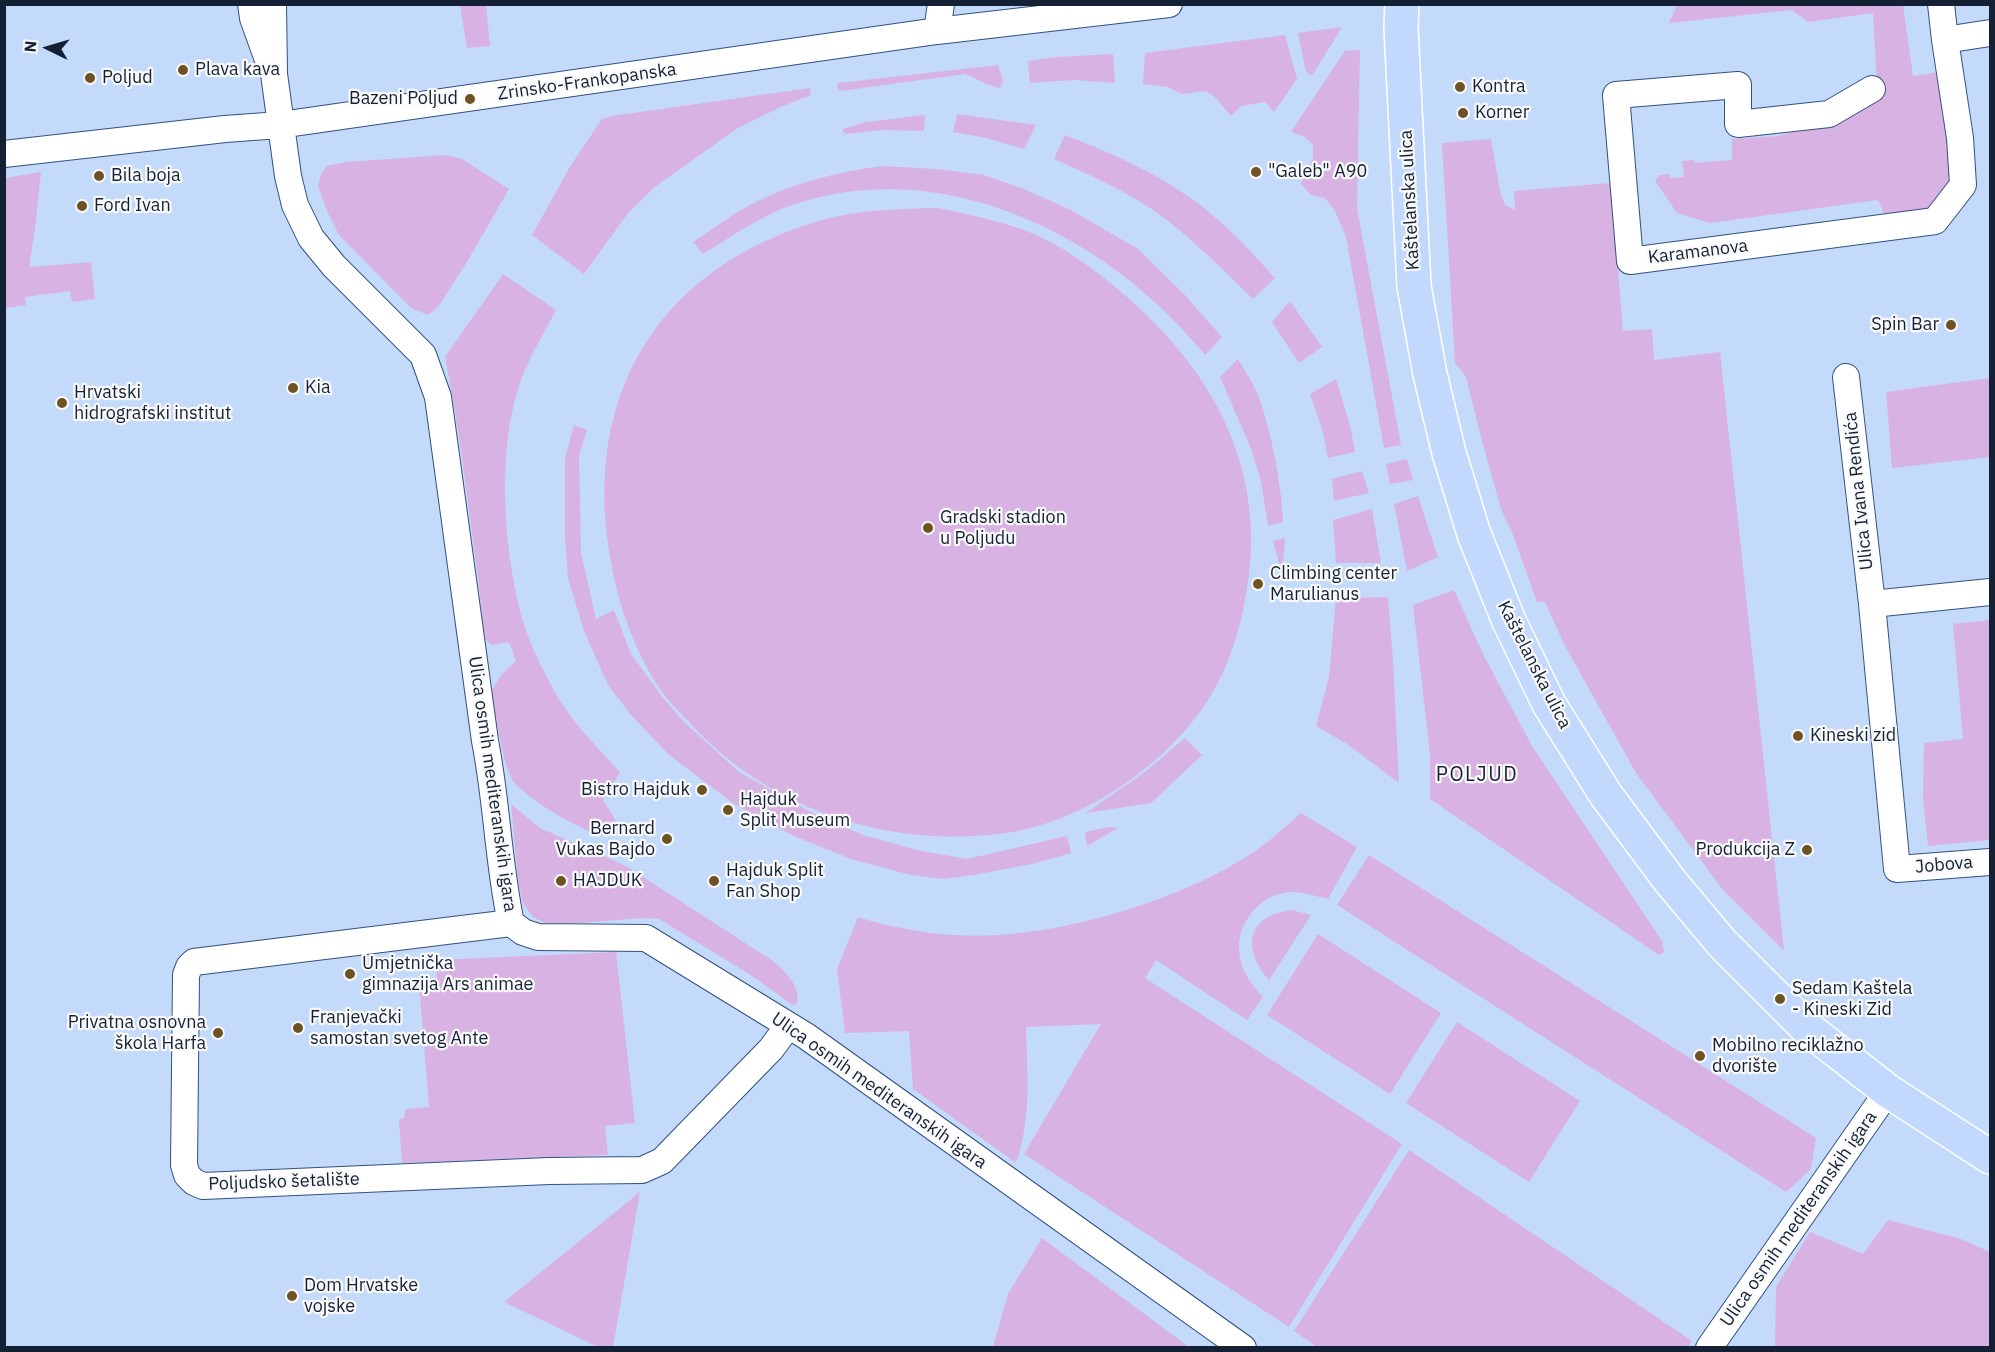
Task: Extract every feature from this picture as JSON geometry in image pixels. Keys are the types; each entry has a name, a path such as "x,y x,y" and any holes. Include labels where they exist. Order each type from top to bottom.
{"main road":[{"name":"Kaštelanska ulica","path":"1402,4 1401,28 1414,286 1430,374 1449,453 1474,534 1508,619 1549,704 1606,795 1670,881 1722,943 1807,1028 1888,1091 1990,1157"}],"street":[{"path":"251,4 253,18 274,74"},
{"path":"273,4 274,74"},
{"path":"937,31 941,4"},
{"name":"Zrinsko-Frankopanska","path":"4,154 280,125 937,31 1169,4"},
{"path":"1941,4 1945,40 1990,33"},
{"name":"Karamanova","path":"1872,89 1829,114 1738,124 1738,85 1616,95 1630,261 1935,221 1963,185 1960,138 1945,40"},
{"name":"Ulica osmih mediteranskih igara","path":"274,74 288,176 295,205 311,238 334,266 423,355 438,397 485,741 493,783 504,893 511,923 523,932 538,937 646,938 806,1036 1244,1347"},
{"name":"Ulica Ivana Rendića","path":"1846,377 1872,604 1897,869"},
{"path":"1872,604 1990,592"},
{"name":"Jobova","path":"1897,869 1990,862"},
{"name":"Poljudsko šetalište","path":"511,923 194,962 186,975 183,1125 184,1165 187,1175 194,1182 203,1186 270,1185 549,1171 642,1170 662,1161 771,1049 788,1026"},
{"name":"Ulica osmih mediteranskih igara","path":"1709,1347 1888,1091"}],"shaded area":[{"path":"460,5 486,5 490,46 467,48"},
{"path":"1677,5 1903,5 1913,76 1940,72 1952,161 1948,190 1930,212 1885,216 1878,200 1710,223 1677,213 1655,181 1659,175 1670,174 1670,178 1684,177 1682,161 1694,160 1694,163 1732,160 1732,139 1778,136 1847,116 1877,86 1873,13 1808,22 1792,10 1669,23"},
{"path":"1342,27 1312,76 1306,72 1298,33"},
{"path":"1285,35 1297,79 1274,112 1265,102 1241,106 1231,116 1215,97 1205,91 1182,94 1168,87 1143,84 1145,53"},
{"path":"1360,50 1357,208 1401,445 1384,448 1346,237 1335,211 1325,198 1311,195 1301,184 1313,158 1313,145 1305,137 1291,132 1345,51"},
{"path":"1113,54 1115,83 1074,80 1030,83 1028,61"},
{"path":"998,65 1003,81 1000,88 965,74 840,91 837,87 838,83"},
{"path":"810,88 811,95 738,128 656,186 628,213 584,274 532,235 571,165 602,119"},
{"path":"957,114 1036,125 1024,149 986,138 953,132"},
{"path":"925,115 924,131 882,130 846,134 843,132 843,129 866,122"},
{"path":"1065,135 1130,163 1192,199 1225,226 1275,278 1253,299 1196,245 1149,207 1094,177 1054,159"},
{"path":"1491,139 1500,191 1505,205 1515,210 1514,191 1611,183 1623,331 1652,329 1654,360 1720,352 1784,951 1723,890 1636,773 1565,646 1545,602 1537,602 1513,535 1501,509 1466,377 1455,363 1442,143"},
{"path":"446,155 462,159 509,189 467,262 438,307 428,315 411,308 339,235 318,186 321,174 327,166 346,162"},
{"path":"882,166 937,169 984,175 1024,189 1071,210 1138,249 1184,294 1222,337 1205,355 1166,313 1122,275 1073,242 1021,216 966,199 910,190 852,191 795,204 771,214 703,254 693,242 745,208 783,190 832,175"},
{"path":"41,172 29,267 91,262 95,299 72,302 70,291 25,297 26,305 5,308 5,178"},
{"name":"Gradski stadion u Poljudu","path":"939,208 1013,226 1054,244 1101,276 1160,329 1189,363 1213,399 1232,437 1244,477 1250,520 1250,564 1238,632 1214,690 1191,724 1142,771 1102,798 1059,819 1013,832 989,835 947,836 906,833 865,826 826,814 752,777 719,751 662,692 635,642 622,607 609,551 604,492 609,438 623,388 646,343 677,303 716,269 764,242 819,221 864,212"},
{"path":"503,274 556,310 521,380 508,434 505,495 514,584 529,639 557,695 582,730 620,772 603,800 618,824 616,831 607,835 598,834 572,823 519,788 509,774 497,724 491,691 502,674 516,661 509,642 491,645 483,637 466,483 445,357"},
{"path":"1290,301 1322,347 1299,363 1272,322"},
{"path":"1238,359 1258,395 1275,458 1283,522 1268,526 1261,481 1251,449 1220,377"},
{"path":"1990,378 1990,457 1892,468 1886,392"},
{"path":"1336,379 1350,425 1355,452 1328,458 1323,432 1310,394"},
{"path":"574,425 587,430 579,456 581,553 596,619 614,610 631,654 663,698 684,722 739,772 809,811 863,835 921,851 967,859 1067,836 1071,853 1032,864 943,879 911,875 851,859 794,836 734,804 668,754 631,715 608,685 584,631 568,578 565,537 565,458"},
{"path":"1407,459 1413,480 1390,484 1386,464"},
{"path":"1362,471 1369,493 1334,501 1332,479"},
{"path":"1418,496 1438,557 1407,571 1394,504"},
{"path":"1372,509 1381,563 1336,563 1333,520"},
{"path":"1285,538 1282,575 1273,541"},
{"path":"1454,590 1484,656 1532,746 1662,941 1664,952 1659,955 1430,799 1430,755 1413,605"},
{"path":"1388,597 1399,783 1347,744 1316,726 1329,677 1336,598"},
{"path":"1990,620 1990,840 1928,846 1923,800 1924,743 1963,739 1953,624"},
{"path":"1185,738 1202,755 1151,803 1086,813 1145,772"},
{"path":"511,804 540,828 626,866 773,961 795,986 797,1004 793,1005 746,972 659,919 545,923 533,917 523,903 518,881"},
{"path":"1301,813 1357,847 1328,899 1291,892 1272,896 1257,907 1248,918 1242,929 1239,953 1247,976 1263,997 1247,1020 1156,960 1145,978 1402,1144 1289,1327 1024,1154 1101,1024 1026,1027 1026,1112 1016,1163 913,1089 909,1031 845,1033 837,969 858,917 927,932 980,936 1029,932 1095,919 1162,898 1224,870 1258,849"},
{"path":"1110,827 1118,828 1087,846 1085,832"},
{"path":"1369,855 1816,1138 1811,1169 1786,1192 1337,905"},
{"path":"1292,910 1311,915 1269,980 1257,963 1252,944 1253,935 1264,920 1276,913"},
{"path":"1318,934 1441,1013 1390,1094 1267,1015"},
{"path":"616,952 635,1123 605,1126 608,1155 402,1163 399,1120 404,1118 406,1109 429,1107 419,983 437,981 436,960"},
{"path":"1457,1022 1580,1101 1529,1182 1406,1103"},
{"path":"1409,1150 1692,1341 1688,1348 1317,1347 1294,1331"},
{"path":"640,1192 613,1347 598,1347 504,1302"},
{"path":"1888,1220 1961,1239 1990,1252 1990,1347 1775,1347 1776,1287 1810,1232 1863,1254"},
{"path":"1042,1238 1189,1347 993,1347 1008,1294"}],"place":[{"name":"Plava kava","path":"183,70"},
{"name":"Poljud","path":"90,78"},
{"name":"Kontra","path":"1460,87"},
{"name":"Bazeni Poljud","path":"470,99"},
{"name":"Korner","path":"1463,113"},
{"name":"\"Galeb\" A90","path":"1256,172"},
{"name":"Bila boja","path":"99,176"},
{"name":"Ford Ivan","path":"82,206"},
{"name":"Spin Bar","path":"1951,325"},
{"name":"Kia","path":"293,388"},
{"name":"Hrvatski hidrografski institut","path":"62,403"},
{"name":"Gradski stadion u Poljudu","path":"928,528"},
{"name":"Climbing center Marulianus","path":"1258,584"},
{"name":"Kineski zid","path":"1798,736"},
{"name":"Bistro Hajduk","path":"702,790"},
{"name":"Hajduk Split Museum","path":"728,810"},
{"name":"Bernard Vukas Bajdo","path":"667,839"},
{"name":"Produkcija Z","path":"1807,850"},
{"name":"HAJDUK","path":"561,881"},
{"name":"Hajduk Split Fan Shop","path":"714,881"},
{"name":"Umjetnička gimnazija Ars animae","path":"350,974"},
{"name":"Sedam Kaštela - Kineski Zid","path":"1780,999"},
{"name":"Franjevački samostan svetog Ante","path":"298,1028"},
{"name":"Privatna osnovna škola Harfa","path":"218,1033"},
{"name":"Mobilno reciklažno dvorište","path":"1700,1056"},
{"name":"Dom Hrvatske vojske","path":"292,1296"}],"district":[{"name":"POLJUD","path":"1477,775"}]}
